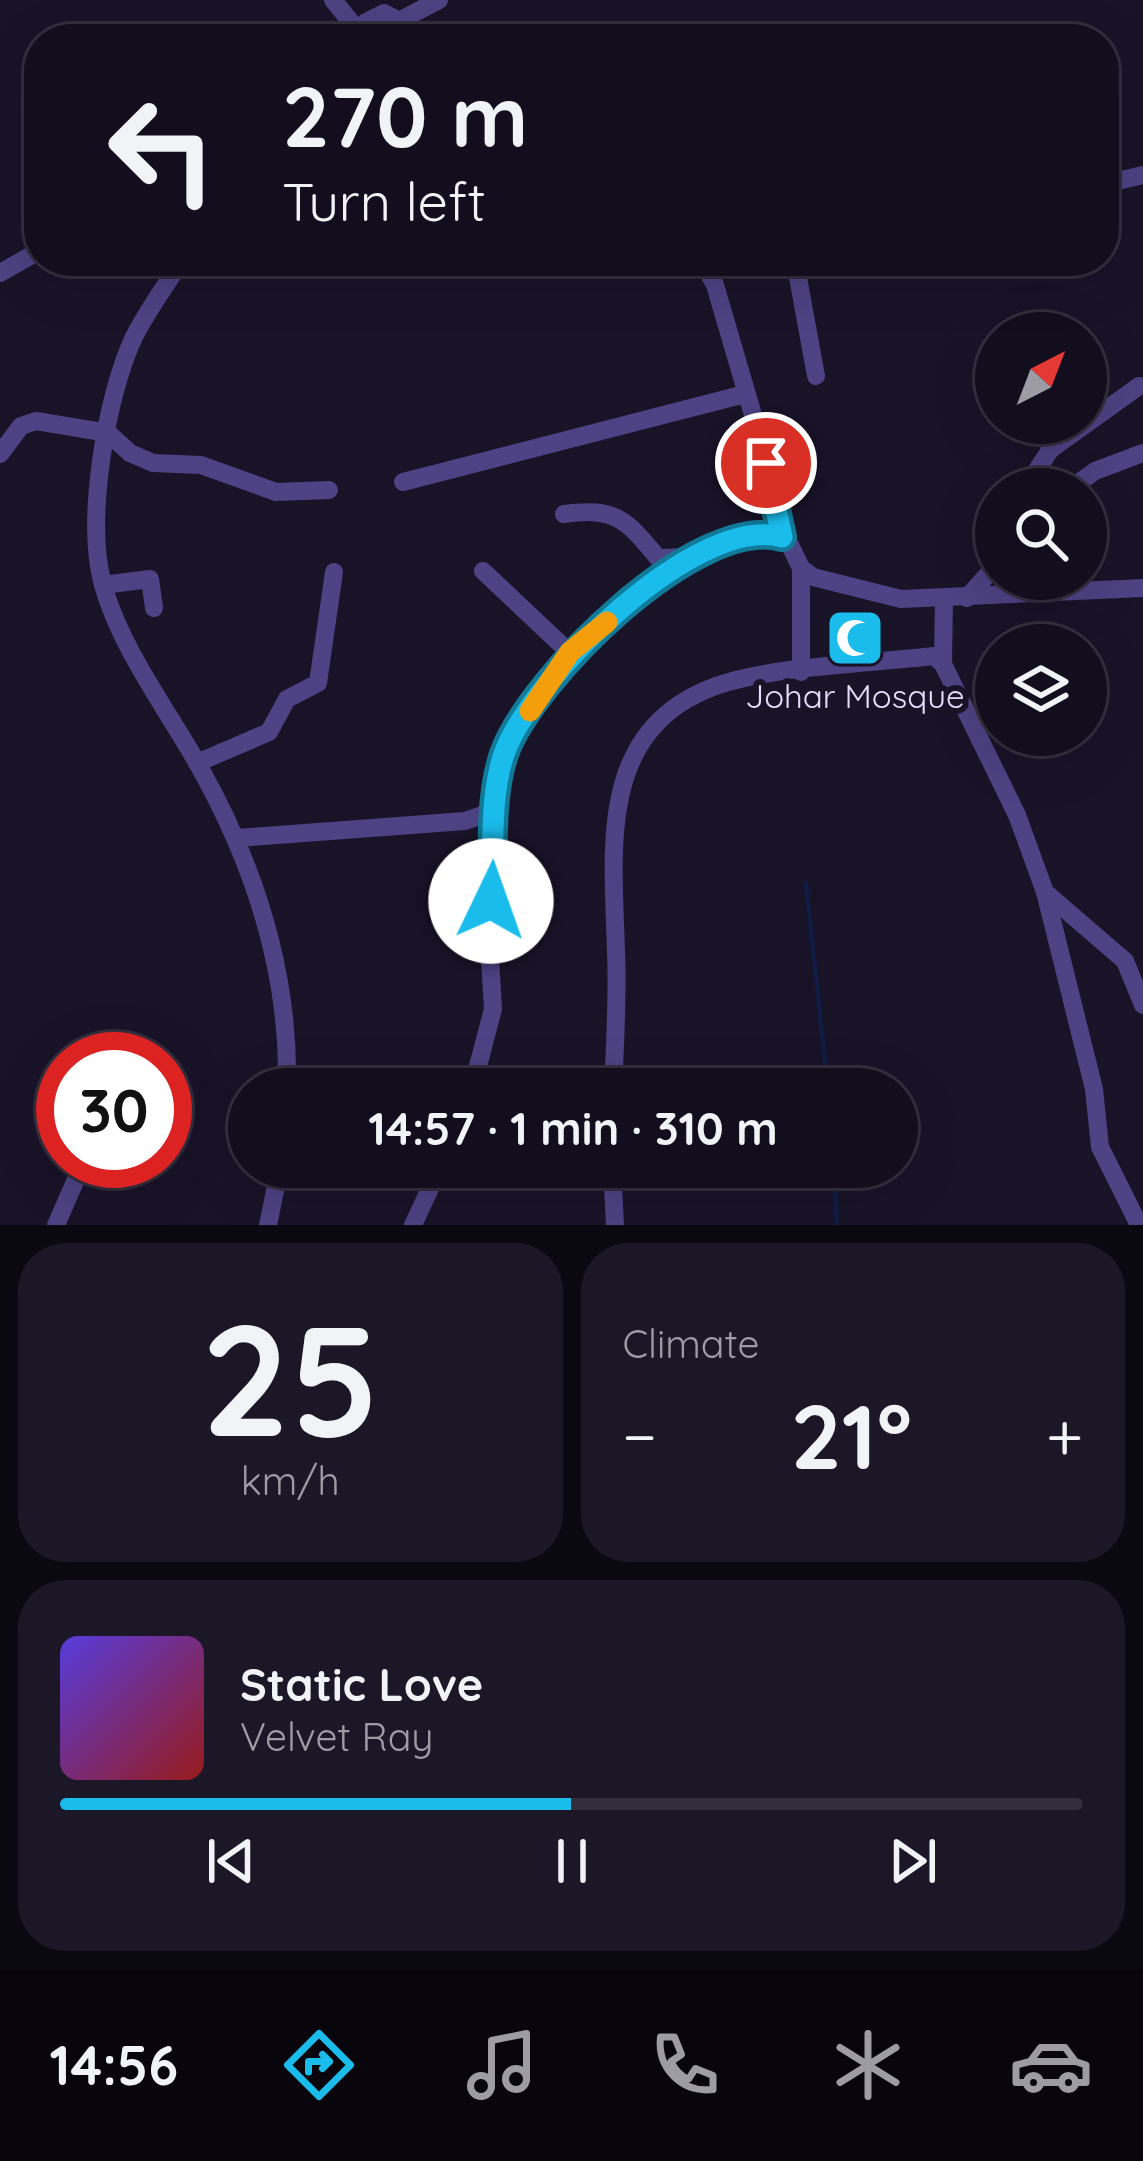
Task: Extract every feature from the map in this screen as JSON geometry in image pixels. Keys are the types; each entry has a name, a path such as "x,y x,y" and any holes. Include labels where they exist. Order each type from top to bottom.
{"street":[{"path":"333,0 352,24"},
{"path":"348,0 393,24"},
{"path":"408,24 439,0"},
{"path":"366,24 379,13"},
{"path":"172,276 133,340 108,433 95,537 103,585 148,680 237,838 281,978 286,1068"},
{"path":"710,276 777,496 782,537 801,568 818,578 902,599 1143,588"},
{"path":"798,276 816,376"},
{"path":"1036,468 1043,457 1138,386"},
{"path":"403,482 745,394"},
{"path":"0,454 28,422 108,433 130,453 153,463 201,465 276,492 329,490"},
{"path":"1103,468 1143,453"},
{"path":"564,514 603,509 658,558 688,557"},
{"path":"478,1068 493,1009 489,942 496,810 506,748 570,652 688,557 736,538 782,537"},
{"path":"801,568 801,672"},
{"path":"483,571 570,652"},
{"path":"197,764 269,732 287,699 318,683 334,572"},
{"path":"103,585 150,579 154,608"},
{"path":"967,598 975,589"},
{"path":"943,664 944,598"},
{"path":"614,1068 613,837 624,775 648,734 695,695 740,679 934,656 943,664 1017,815 1045,892 1094,1089 1100,1147 1139,1225"},
{"path":"237,838 465,821 496,810"},
{"path":"1045,892 1125,961 1143,1005"},
{"path":"56,1225 72,1188"},
{"path":"268,1225 276,1188"},
{"path":"412,1225 430,1188"},
{"path":"613,1188 615,1225"}],"waterway":[{"path":"806,884 826,1068"},
{"path":"834,1188 837,1225"}],"slow traffic":[{"path":"530,711 570,652 607,622"}],"place":[{"name":"Johar Mosque","path":"855,638"}],"route":[{"path":"491,901 499,774 519,724 570,652 675,565 736,538 782,537 777,496 766,463"}]}
